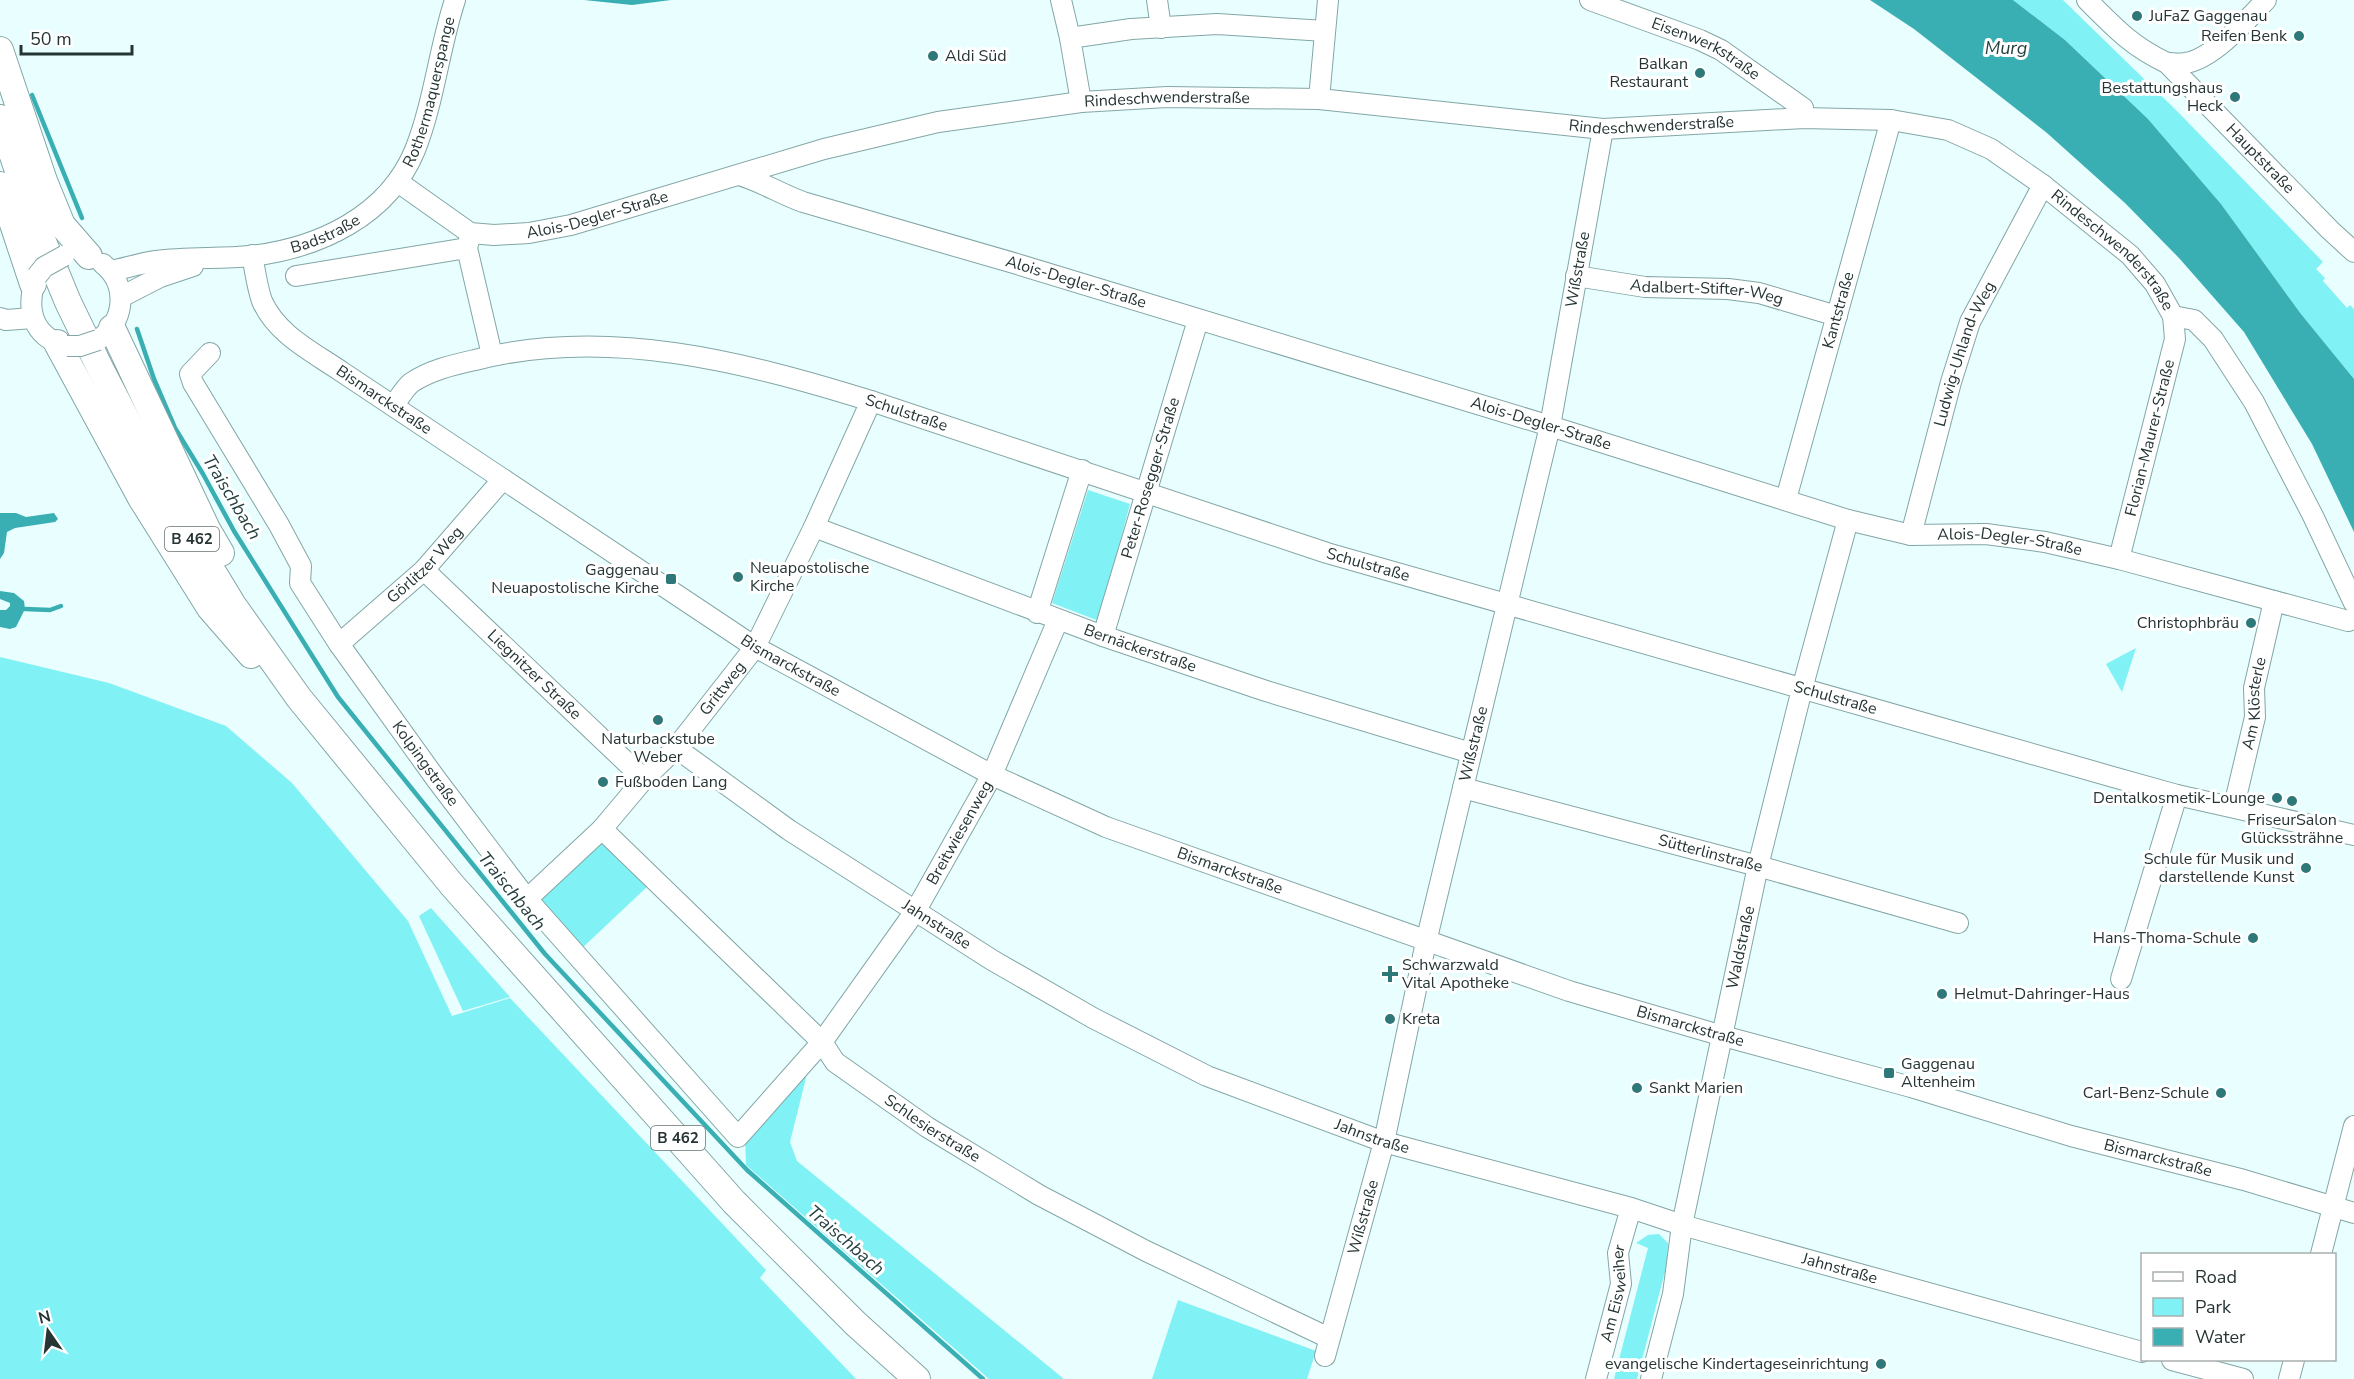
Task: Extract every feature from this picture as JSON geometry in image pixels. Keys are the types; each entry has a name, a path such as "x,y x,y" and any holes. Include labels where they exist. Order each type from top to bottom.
{"main road":[{"path":"0,50 44,181 76,256"},
{"name":"B 462","path":"0,118 39,232 68,302 101,370 154,472 194,541 233,605 298,698 452,885 734,1202 856,1324 917,1379"},
{"path":"0,185 35,280"},
{"path":"105,334 207,529 280,651 298,698"},
{"path":"62,345 141,498 210,608 265,670 298,698"}],"street":[{"name":"Rothermaquerspange","path":"398,182 415,150 435,82 455,0"},
{"path":"1061,0 1081,102"},
{"path":"1157,0 1161,28"},
{"path":"1319,99 1328,0"},
{"name":"Eisenwerkstraße","path":"1590,0 1700,40 1721,50 1803,108 1804,118"},
{"path":"2087,0 2125,38 2143,52 2167,63 2186,63 2201,58 2221,43 2256,3"},
{"path":"1070,38 1131,29 1216,24 1325,31"},
{"name":"Hauptstraße","path":"2167,63 2354,252"},
{"name":"Rindeschwenderstraße","path":"720,181 824,148 938,122 1081,102 1167,97 1319,99 1603,129 1804,118 1892,120 1948,130 1991,149 2043,185 2130,255 2154,284 2174,316 2194,320 2212,339 2254,402 2313,516 2354,603"},
{"name":"Kantstraße","path":"1786,499 1892,120"},
{"name":"Wißstraße","path":"1327,1347 1384,1142 1426,942 1550,426 1603,129"},
{"name":"Alois-Degler-Straße","path":"739,175 763,183 780,194 803,202 1017,264 1550,426 1848,520 1911,534 1986,534 2045,542 2119,559 2348,621 2354,619"},
{"name":"Alois-Degler-Straße","path":"296,276 469,241 571,225 720,181"},
{"path":"398,182 469,241 492,355"},
{"name":"Badstraße","path":"121,297 160,277 198,265 300,246 336,233 360,218 398,182"},
{"name":"Ludwig-Uhland-Weg","path":"1911,534 1951,382 1970,322 2043,185"},
{"path":"76,256 101,262 111,271 117,280 121,297 120,309 105,334 80,346 62,345 44,334 33,318 30,296 35,280 53,260 76,256"},
{"name":"Badstraße","path":"111,271 154,261 245,256"},
{"name":"Bismarckstraße","path":"245,256 272,319 287,335 503,479 755,646 992,775 1106,828 1569,991 1911,1087 2071,1136 2244,1180 2354,1213"},
{"name":"Adalbert-Stifter-Weg","path":"1576,276 1645,288 1759,293 1837,316"},
{"name":"Florian-Maurer-Straße","path":"2119,559 2175,339 2174,316"},
{"path":"0,318 6,320 33,318"},
{"name":"Peter-Rosegger-Straße","path":"1103,636 1198,320"},
{"name":"Schulstraße","path":"394,405 410,384 439,369 492,355 554,347 597,346 684,355 799,379 1146,491 1327,553 2177,795 2234,806 2354,835"},
{"name":"Kolpingstraße","path":"210,353 190,374 193,382 279,525 301,566 300,583 339,644 436,779 527,899 738,1137"},
{"name":"Grittweg","path":"527,899 602,829 644,779 676,748 755,646 814,527 871,401"},
{"path":"1037,613 1082,470"},
{"name":"Görlitzer Weg","path":"339,644 424,570 503,479"},
{"name":"Waldstraße","path":"1651,1379 1672,1294 1682,1225 1758,866 1802,689 1848,520"},
{"name":"Bernäckerstraße","path":"814,527 1103,636 1266,691 1471,753"},
{"name":"Liegnitzer Straße","path":"424,570 644,779"},
{"name":"Am Klösterle","path":"2234,806 2255,717 2254,688 2274,601"},
{"name":"Breitwiesenweg","path":"738,1137 822,1042 916,910 992,775 1058,620"},
{"name":"Jahnstraße","path":"676,748 789,830 993,960 1083,1012 1207,1076 1384,1142 1631,1208 1682,1225 2141,1352"},
{"name":"Sütterlinstraße","path":"1463,788 1958,922"},
{"path":"2121,979 2177,795"},
{"name":"Schlesierstraße","path":"602,829 822,1042 835,1062 927,1127 1039,1195 1327,1347"},
{"path":"2321,1253 2354,1126"},
{"name":"Am Eisweiher","path":"1596,1379 1621,1284 1618,1253 1631,1208"},
{"path":"2179,1361 2243,1379"},
{"path":"2289,1379 2294,1361"}],"green space":[{"path":"2013,0 2063,0 2179,113 2323,262 2316,269 2325,278 2323,281 2347,308 2350,305 2354,309 2354,379 2301,314 2221,204 2148,119 2065,40"},
{"path":"1088,490 1130,504 1099,621 1052,603"},
{"path":"2136,648 2122,692 2106,664"},
{"path":"0,657 109,683 226,726 292,783 408,921 452,1016 510,998 766,1270 760,1278 856,1379 0,1379"},
{"path":"603,841 649,885 580,950 539,901"},
{"path":"431,908 510,997 463,1011 419,916"},
{"path":"807,1074 790,1142 797,1161 1064,1379 989,1379 746,1165 745,1135"},
{"path":"1659,1234 1668,1243 1667,1264 1637,1379 1614,1379 1648,1248 1636,1243 1648,1235"},
{"path":"1178,1300 1316,1351 1307,1379 1152,1379"}],"water":[{"path":"584,0 671,0 632,5"},
{"name":"Murg","path":"1870,0 2013,0 2065,40 2148,119 2221,204 2301,314 2354,379 2354,532 2312,444 2244,332 2179,258 2125,203 2047,133 1914,29"},
{"path":"0,513 16,513 26,517 54,513 58,519 55,522 15,528 7,532 4,553 0,559"},
{"path":"0,591 14,593 24,601 25,609 16,627 10,629 0,627 0,610 6,610 10,603 0,599"}],"waterway":[{"name":"Traischbach","path":"32,95 82,218"},
{"name":"Traischbach","path":"137,329 154,379 175,428 234,531 338,697 545,954 747,1170 983,1379"},
{"path":"25,609 50,610 61,606"}],"place":[{"name":"JuFaZ Gaggenau","path":"2137,16"},
{"name":"Reifen Benk","path":"2299,36"},
{"name":"Aldi Süd","path":"933,56"},
{"name":"Balkan Restaurant","path":"1700,73"},
{"name":"Bestattungshaus Heck","path":"2235,97"},
{"name":"Neuapostolische Kirche","path":"738,577"},
{"name":"Gaggenau Neuapostolische Kirche","path":"671,579"},
{"name":"Christophbräu","path":"2251,623"},
{"name":"Naturbackstube Weber","path":"658,720"},
{"name":"Fußboden Lang","path":"603,782"},
{"name":"Dentalkosmetik-Lounge","path":"2277,798"},
{"name":"FriseurSalon Glückssträhne","path":"2292,801"},
{"name":"Schule für Musik und darstellende Kunst","path":"2306,868"},
{"name":"Hans-Thoma-Schule","path":"2253,938"},
{"name":"Schwarzwald Vital Apotheke","path":"1390,974"},
{"name":"Helmut-Dahringer-Haus","path":"1942,994"},
{"name":"Kreta","path":"1390,1019"},
{"name":"Gaggenau Altenheim","path":"1889,1073"},
{"name":"Sankt Marien","path":"1637,1088"},
{"name":"Carl-Benz-Schule","path":"2221,1093"},
{"name":"evangelische Kindertageseinrichtung","path":"1881,1364"}]}
